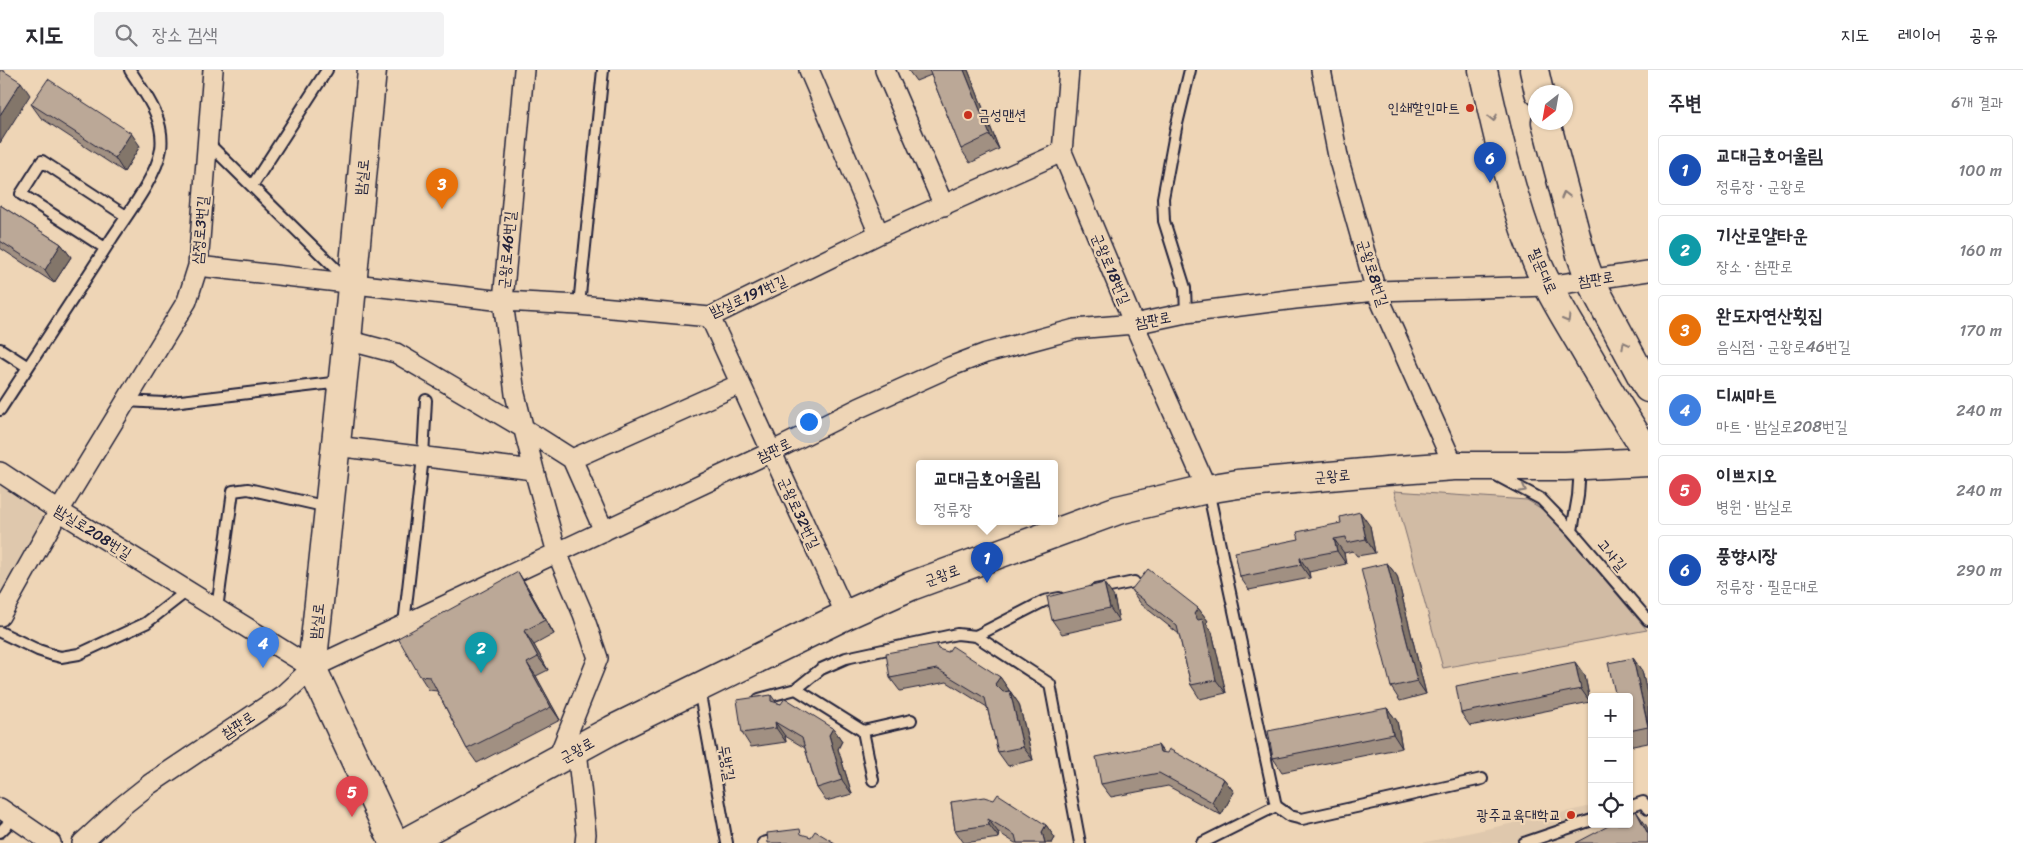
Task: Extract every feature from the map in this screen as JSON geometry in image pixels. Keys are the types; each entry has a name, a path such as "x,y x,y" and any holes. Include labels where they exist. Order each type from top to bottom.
{"main road":[{"name":"밤실로","path":"312,668 343,382 372,70"},
{"name":"필문대로","path":"1483,70 1515,201 1536,260 1548,286 1627,423 1648,453"},
{"path":"1534,70 1537,85"},
{"path":"1548,130 1578,246 1590,280 1648,388"},
{"name":"군왕로","path":"404,843 567,755 846,615 911,586 1110,513 1208,489 1238,484 1467,466 1648,462"},
{"path":"312,668 394,843"}],"street":[{"name":"삼정로3번길","path":"0,616 59,511 187,301 198,266 206,141 213,70"},
{"name":"군왕로46번길","path":"524,70 503,301 515,394 556,553 583,614 598,658 567,755"},
{"path":"809,70 879,234"},
{"path":"885,70 944,206"},
{"name":"군왕로18번길","path":"1069,70 1062,152 1134,324 1208,489"},
{"name":"군왕로8번길","path":"1321,70 1339,161 1376,292 1467,466"},
{"name":"밤실로191번길","path":"352,285 503,301 579,304 710,317 879,234 1062,152"},
{"path":"198,266 352,285"},
{"name":"참판로","path":"82,843 121,807 150,784 283,695 312,668 771,452 859,408 952,366 986,353 1075,329 1134,324 1186,313 1295,298 1376,292 1548,286 1648,271"},
{"name":"군왕로32번길","path":"710,317 846,615"},
{"path":"347,340 396,353 572,459 604,531"},
{"path":"572,459 740,384"},
{"path":"335,446 534,470"},
{"name":"밤실로208번길","path":"0,472 59,511 312,668"},
{"path":"567,755 586,834 585,843"},
{"path":"7,813 51,843"}],"lane":[{"path":"0,410 106,248 154,170 161,150 162,135 158,114 130,70"},
{"path":"252,186 327,70"},
{"path":"579,304 603,70"},
{"name":"참판로","path":"1186,313 1185,288 1164,222 1162,198 1190,70"},
{"path":"206,141 352,285"},
{"path":"106,248 21,194 42,162 126,216"},
{"path":"0,349 28,367"},
{"path":"125,401 164,403 343,382"},
{"path":"404,624 423,457 426,400"},
{"path":"1572,531 1578,500 1580,465"},
{"name":"고사길","path":"1467,466 1541,498 1572,531 1648,620"},
{"path":"217,609 233,491 248,489 328,507"},
{"path":"1208,489 1276,806 1290,816 1302,819 1482,779"},
{"path":"1089,592 1134,582"},
{"path":"0,632 38,650 61,657 79,654 146,623 187,591"},
{"path":"976,636 1044,601 1071,595"},
{"path":"759,699 796,689 821,669 846,658 957,634 976,636 1050,684 1080,843"},
{"name":"두방길","path":"699,688 727,843"},
{"path":"796,689 863,731 911,720"},
{"path":"863,731 872,780"},
{"path":"1633,806 1643,802 1648,809"},
{"path":"1202,843 1276,806"},
{"path":"0,832 7,813"},
{"path":"1524,843 1588,821"},
{"path":"762,843 783,838"}],"shaded area":[{"path":"0,483 26,500 45,518 0,596"},
{"path":"1394,491 1527,500 1542,509 1562,529 1647,630 1443,668"},
{"name":"광주교육대학교","path":"1648,794 1648,843 1422,843 1588,807 1588,828 1633,828 1633,797"}],"building":[{"path":"0,70 21,82 0,115"},
{"name":"금성맨션","path":"929,70 964,70 990,135 961,149"},
{"path":"48,79 131,133 115,158 31,104"},
{"path":"0,205 61,244 45,270 0,241"},
{"path":"1360,512 1366,539 1347,543 1346,537 1334,539 1337,551 1300,558 1301,565 1240,577 1235,552 1299,539 1297,532 1341,523 1340,517"},
{"path":"1387,563 1417,681 1391,687 1361,569"},
{"path":"1148,569 1198,608 1194,614 1198,620 1203,619 1216,680 1191,685 1177,626 1131,590"},
{"path":"518,572 545,620 524,631 538,657 527,663 551,707 467,749 430,677 420,676 398,638"},
{"path":"1104,583 1110,608 1052,620 1047,597"},
{"path":"937,644 938,649 948,652 952,646 1000,677 995,684 1003,692 1010,691 1023,747 998,752 985,698 937,669 890,678 886,653"},
{"path":"1633,658 1648,727 1633,730 1633,693 1615,693 1608,663"},
{"path":"1575,662 1581,689 1461,713 1456,686"},
{"path":"771,695 771,701 781,704 785,698 833,728 829,735 842,780 817,788 802,738 775,722 776,728 742,733 737,700"},
{"path":"1387,708 1393,734 1273,758 1268,731"},
{"path":"1158,745 1160,752 1167,753 1169,749 1224,779 1212,802 1159,773 1101,784 1096,757"},
{"path":"998,794 1046,825 1042,832 1045,843 1017,843 1015,835 988,819 989,825 955,830 951,802 984,797 994,800"},
{"path":"1636,811 1648,834 1648,843 1576,843 1604,828 1633,828 1633,813"},
{"path":"800,829 801,834 811,837 815,831 835,843 768,843 767,833"}],"place":[{"name":"인쇄할인마트","path":"1470,108"},
{"name":"금성맨션","path":"968,115"},
{"name":"풍향시장","path":"1490,183"},
{"name":"완도자연산횟집","path":"442,209"},
{"name":"교대금호어울림","path":"987,583"},
{"name":"디씨마트","path":"263,668"},
{"name":"기산로얄타운","path":"481,673"},
{"name":"광주교육대학교","path":"1571,815"},
{"name":"이쁘지오","path":"352,817"}]}
